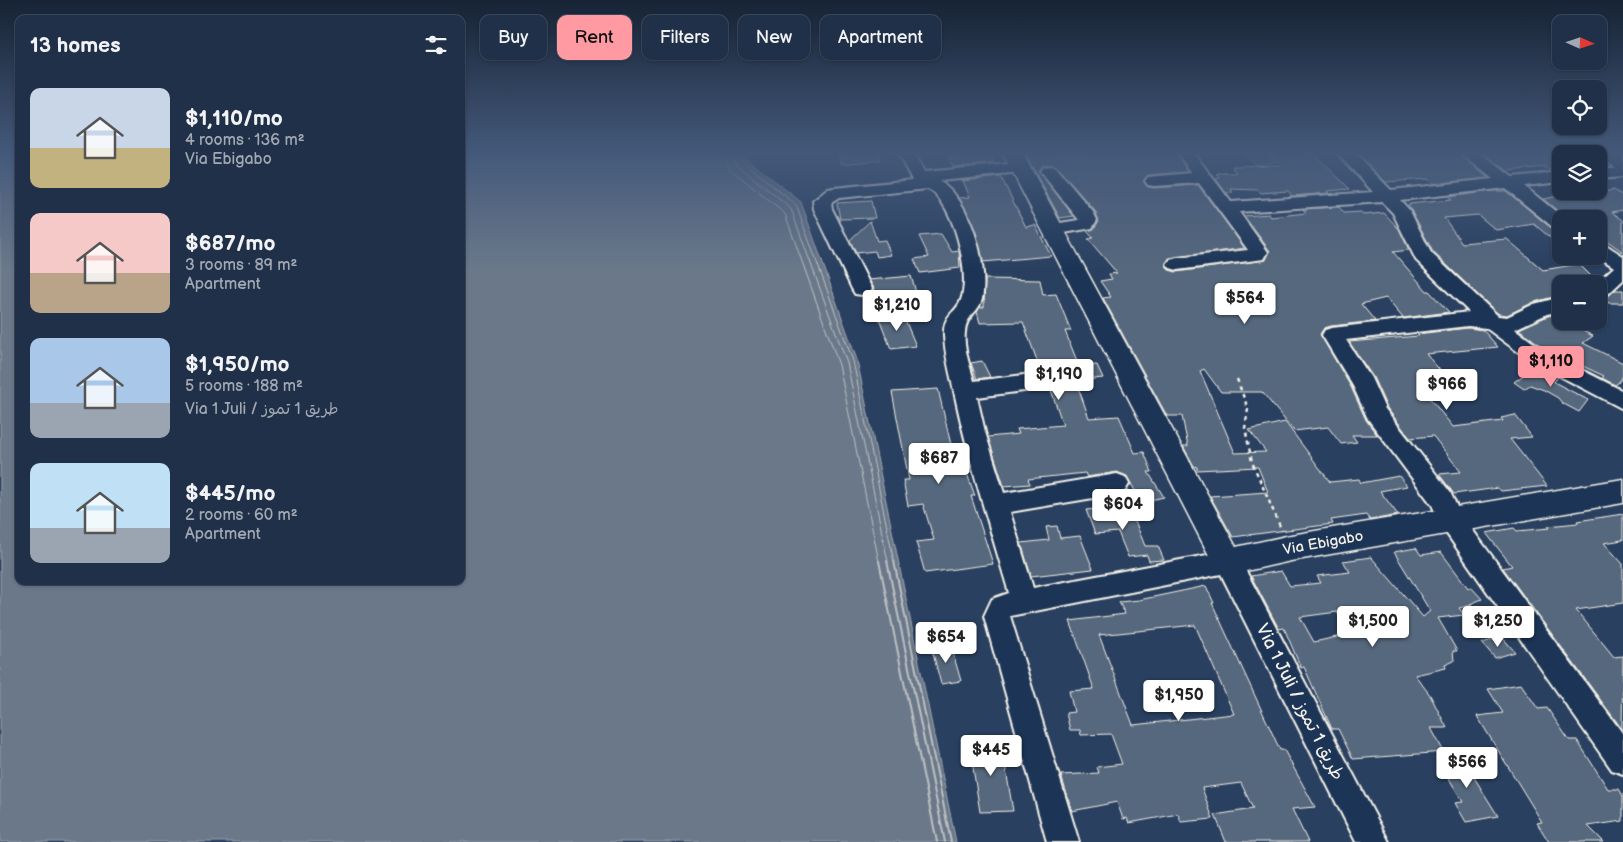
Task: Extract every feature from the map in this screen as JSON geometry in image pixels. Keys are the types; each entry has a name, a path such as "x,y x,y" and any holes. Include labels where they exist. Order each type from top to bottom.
{"main road":[{"path":"1033,191 1228,562"},
{"name":"Via Ebigabo","path":"1228,562 1291,548 1623,492"}],"street":[{"path":"847,191 834,193 822,201 822,208 862,289"},
{"path":"942,191 952,202 961,220 971,254 972,298 969,306 957,318 954,334 956,350 974,432 997,504 1024,601"},
{"path":"1053,229 1086,224 1088,220 1087,216 1066,191"},
{"path":"1177,264 1257,255 1259,252 1214,191"},
{"path":"1382,191 1404,215 1416,245 1424,256 1441,275 1493,323 1536,355 1623,401"},
{"path":"1226,208 1427,191"},
{"path":"1519,191 1552,218"},
{"path":"1607,254 1623,264"},
{"path":"1607,284 1623,269"},
{"path":"1552,306 1541,309 1509,324 1468,319 1332,335 1362,384 1376,413 1441,498 1450,520 1623,759"},
{"path":"966,390 1040,381"},
{"path":"997,504 1117,484"},
{"name":"Via Ebigabo","path":"1063,842 998,621 997,616 1002,607 1024,601 1228,562"},
{"name":"Via 1 Juli / طريق 1 تموز","path":"1228,562 1372,842"}],"path":[{"path":"1237,379 1248,409 1245,428 1252,462 1291,548"}],"water":[{"path":"0,191 15,191 15,585 465,585 465,191 788,191 801,202 857,360 956,842 0,842"}],"building":[{"path":"968,191 1008,191 1026,227 1035,225 1051,256 983,262 976,233 959,198 970,197"},
{"path":"1045,191 1054,191 1074,216 1060,218"},
{"path":"1078,191 1203,191 1245,248 1169,258 1166,265 1169,270 1176,272 1266,260 1270,251 1244,216 1269,214 1271,217 1306,213 1303,209 1339,207 1344,213 1361,212 1363,215 1384,213 1399,229 1409,250 1393,252 1427,291 1449,312 1403,318 1386,298 1361,304 1375,321 1331,326 1324,328 1320,334 1351,387 1366,420 1377,435 1352,435 1357,442 1341,444 1328,427 1294,431 1262,392 1221,392 1204,369 1200,371 1235,453 1266,452 1249,430 1285,422 1330,482 1359,479 1361,483 1399,476 1407,486 1380,491 1398,515 1370,520 1366,515 1331,520 1333,524 1233,537 1210,496 1268,492 1258,467 1197,470 1197,467 1194,466 1183,446 1188,446 1182,416 1167,416 1103,298 1111,297 1100,281 1112,279 1109,274 1117,273 1088,239 1093,238 1087,231 1094,229 1099,221 1095,211"},
{"path":"1259,191 1284,191 1260,193"},
{"path":"1288,191 1327,191 1329,193 1292,196"},
{"path":"1506,191 1552,228 1552,239 1534,224 1496,230 1478,215 1444,218 1462,243 1507,239 1543,270 1580,265 1590,275 1552,275 1552,297 1534,302 1507,315 1499,314 1433,252 1408,204 1451,200 1447,197"},
{"path":"1607,191 1616,191 1623,196 1623,210 1612,212 1623,220 1623,252 1607,241 1607,210 1556,210 1543,199 1552,197 1552,200 1607,200"},
{"path":"871,201 875,218 840,219 837,203"},
{"path":"870,221 877,241 885,240 891,255 877,257 875,251 856,253 850,240"},
{"path":"941,234 952,252 959,251 960,268 920,273 914,259 929,257 919,236"},
{"path":"911,276 916,292 872,296 874,288 869,280"},
{"path":"985,279 1040,280 1043,295 1056,294 1071,331 1065,331 1079,366 1097,365 1103,378 1076,381 1089,418 1119,416 1135,453 1144,452 1152,472 1148,472 1164,497 1141,502 1127,476 1117,472 1087,477 1085,473 1028,479 1030,484 1004,486 988,437 1019,434 1017,429 1063,425 1050,387 1053,380 1050,374 1045,372 1043,365 1039,366 1023,322 980,323 977,312 980,307 984,307"},
{"path":"1615,290 1623,290 1623,303 1609,303 1607,302 1607,297"},
{"path":"903,315 916,346 891,349 879,318"},
{"path":"1552,315 1552,330 1586,330 1583,331 1593,336 1583,343 1623,363 1623,376 1618,383 1615,385 1602,378 1604,376 1544,348 1519,329"},
{"path":"1468,328 1483,330 1498,347 1426,354 1450,382 1420,386 1453,427 1503,421 1501,418 1515,415 1532,437 1510,439 1547,486 1501,491 1498,488 1454,494 1439,474 1461,472 1433,436 1410,438 1387,408 1373,377 1349,342 1419,336 1417,334"},
{"path":"982,361 990,377 977,379 971,363"},
{"path":"1536,366 1558,377 1554,382 1588,400 1579,412 1544,390 1530,385 1524,389 1514,382"},
{"path":"938,389 955,462 957,465 964,465 975,496 971,496 993,564 925,573 916,542 934,540 923,504 908,506 903,480 909,480 892,392"},
{"path":"1129,506 1145,546 1158,546 1164,560 1149,561 1147,555 1128,557 1118,532 1095,534 1086,510"},
{"path":"1623,514 1623,540 1604,543 1623,564 1623,603 1576,610 1614,657 1623,656 1622,729 1503,568 1512,566 1486,533 1514,528 1517,531 1550,528 1548,526 1578,523 1577,521"},
{"path":"1057,526 1060,538 1080,536 1093,569 1031,576 1021,543 1049,540 1046,527"},
{"path":"1416,548 1421,555 1441,552 1468,588 1471,587 1482,599 1470,604 1472,605 1459,608 1464,615 1438,618 1457,651 1453,651 1454,661 1445,665 1446,668 1415,675 1430,695 1447,728 1431,728 1444,752 1353,759 1338,729 1332,729 1304,667 1301,668 1284,628 1279,629 1251,576 1281,571 1290,586 1321,583 1317,576 1350,572 1343,561 1371,557 1423,617 1430,611 1394,552","holes":["1337,612 1350,634 1314,642 1300,617"]},
{"path":"1206,586 1214,603 1212,603 1280,750 1284,750 1315,807 1292,809 1308,842 1226,842 1215,815 1253,809 1241,783 1202,788 1213,819 1181,822 1178,814 1129,823 1127,818 1123,819 1117,802 1072,811 1061,775 1099,773 1097,767 1122,764 1111,734 1081,735 1080,730 1070,730 1066,713 1074,712 1069,691 1094,689 1070,621 1125,614 1119,602 1139,600","holes":["1195,625 1234,714 1133,725 1099,635"]},
{"path":"1502,637 1515,652 1495,658 1482,643"},
{"path":"950,643 961,681 941,684 931,646"},
{"path":"1521,684 1538,709 1547,708 1569,740 1577,740 1608,789 1619,789 1623,796 1623,821 1588,826 1604,842 1549,842 1537,823 1542,822 1477,716 1503,713 1488,689"},
{"path":"1001,741 1013,811 980,812 969,742"},
{"path":"1459,753 1498,816 1466,822 1455,803 1463,802 1436,757"}]}
